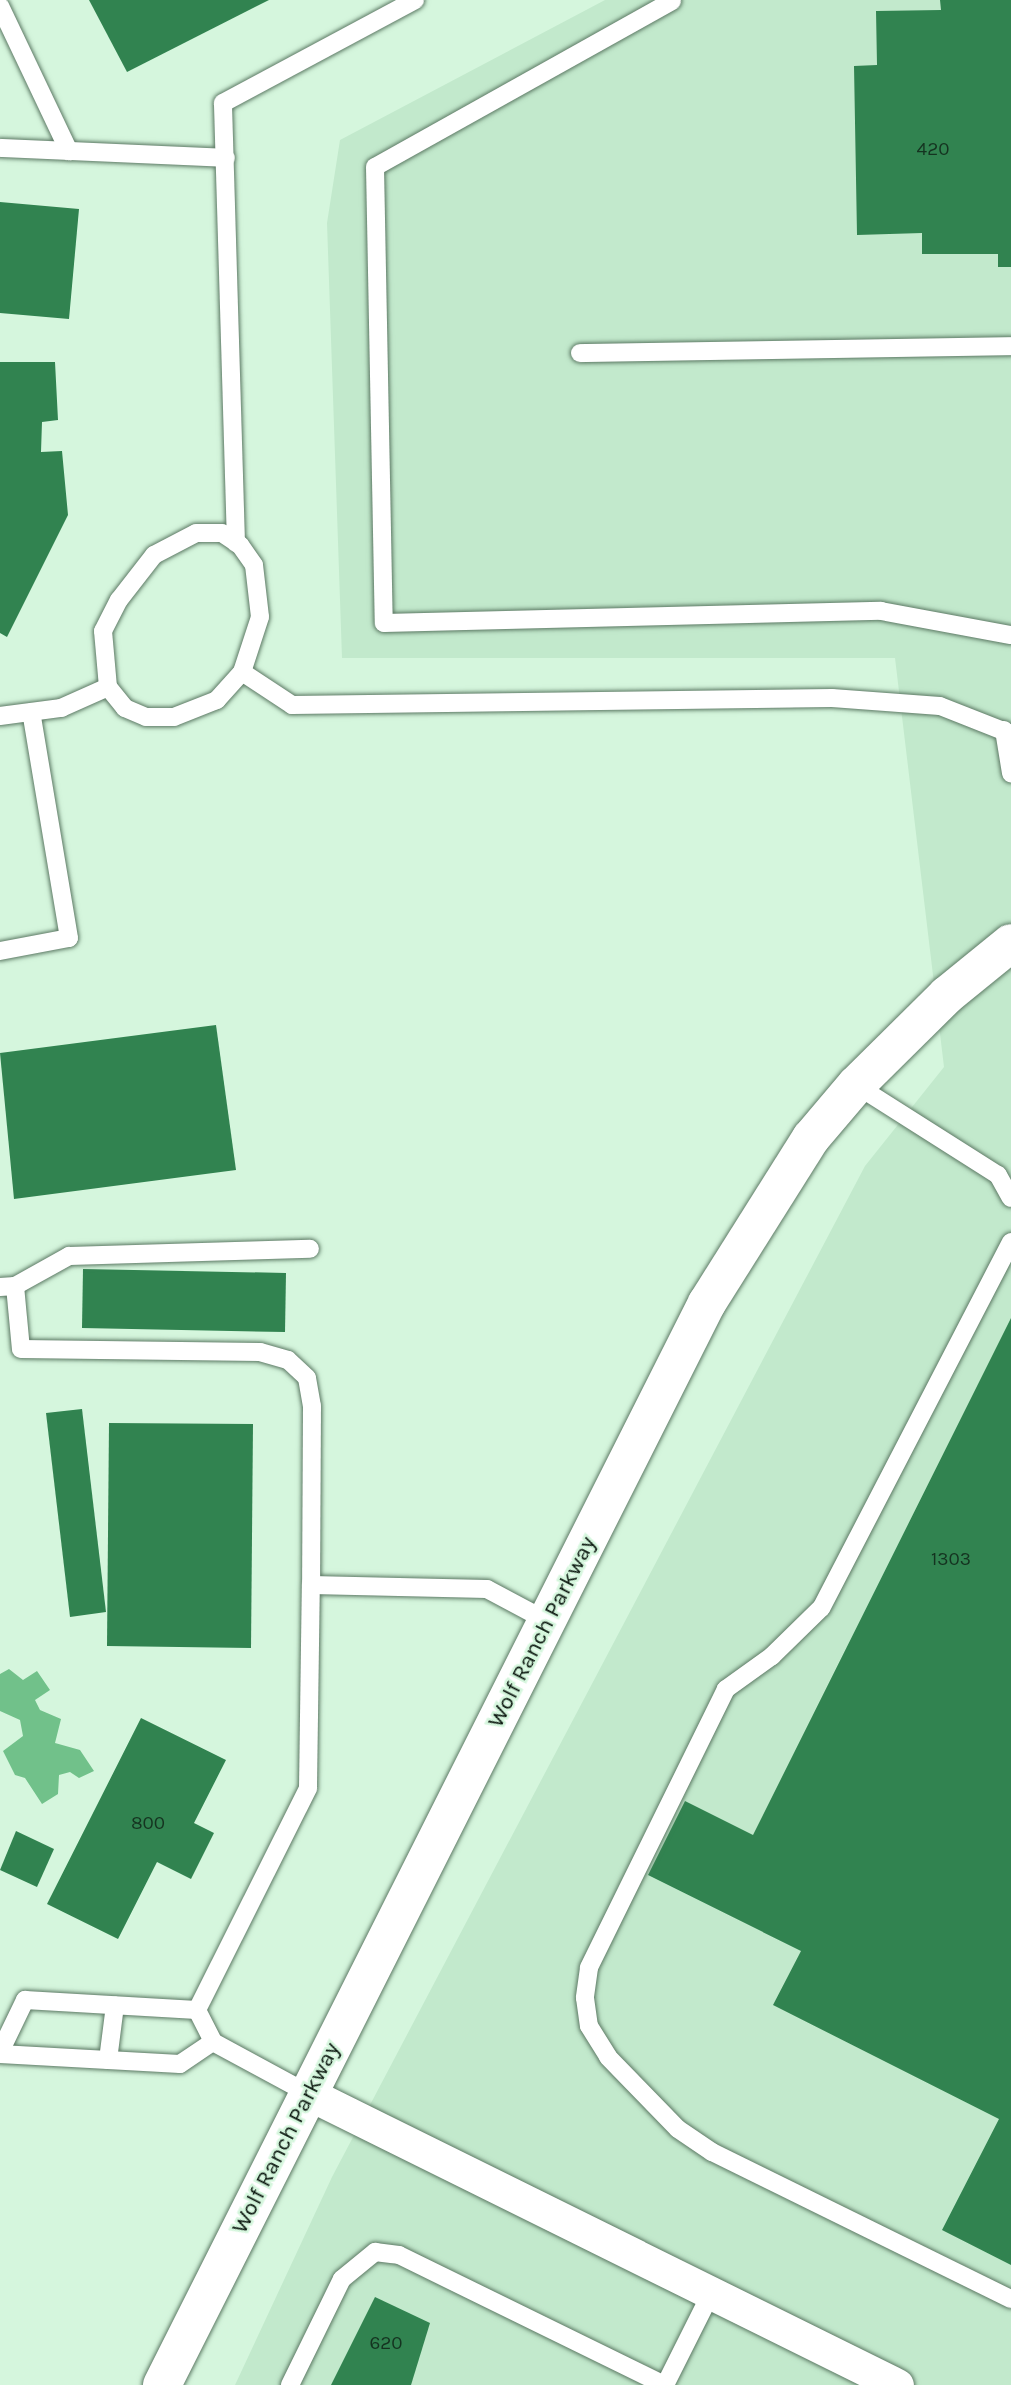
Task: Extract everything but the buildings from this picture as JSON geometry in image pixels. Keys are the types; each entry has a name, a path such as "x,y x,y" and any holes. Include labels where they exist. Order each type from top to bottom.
{"street":[{"name":"Wolf Ranch Parkway","path":"162,2385 707,1303 811,1138 856,1085 947,995 1011,943"},
{"path":"309,2094 897,2385"}],"lane":[{"path":"236,543 223,103 415,0"},
{"path":"672,1 375,167 384,622 881,611 1011,635"},
{"path":"0,6 69,151"},
{"path":"0,148 226,158"},
{"path":"580,353 1011,346"},
{"path":"196,533 222,533 236,543 254,565 261,588 260,617 242,672 217,701 174,718 146,718 125,708 108,687 103,631 136,574 153,555 196,533"},
{"path":"242,672 292,705 832,698 940,706 1008,732 1011,773"},
{"path":"0,716 61,708 108,687"},
{"path":"0,951 69,938 32,712"},
{"path":"856,1085 998,1175 1011,1198"},
{"path":"1011,1242 821,1608 772,1656 726,1689 589,1968 585,1997 589,2026 608,2057 678,2129 712,2152 1011,2299"},
{"path":"197,2010 308,1788 311,1586 307,1378 288,1360 260,1352 21,1349 7,1287 69,1255 310,1249"},
{"path":"311,1586 487,1589 547,1621"},
{"path":"197,2010 25,2000 0,2053 180,2064 213,2042"},
{"path":"108,2060 115,2005"},
{"path":"197,2010 213,2042 309,2094"},
{"path":"290,2385 342,2279 375,2252 399,2255 664,2385 711,2293"}],"shaded area":[{"path":"605,0 1011,0 1011,2385 235,2385 332,2177 865,1166 944,1067 895,658 342,658 327,223 340,140"},
{"path":"9,1669 23,1680 37,1671 50,1690 35,1700 40,1710 61,1719 55,1743 80,1750 94,1771 79,1778 70,1772 59,1775 58,1794 42,1804 25,1778 15,1775 3,1751 23,1736 20,1720 0,1711 0,1674"}]}
